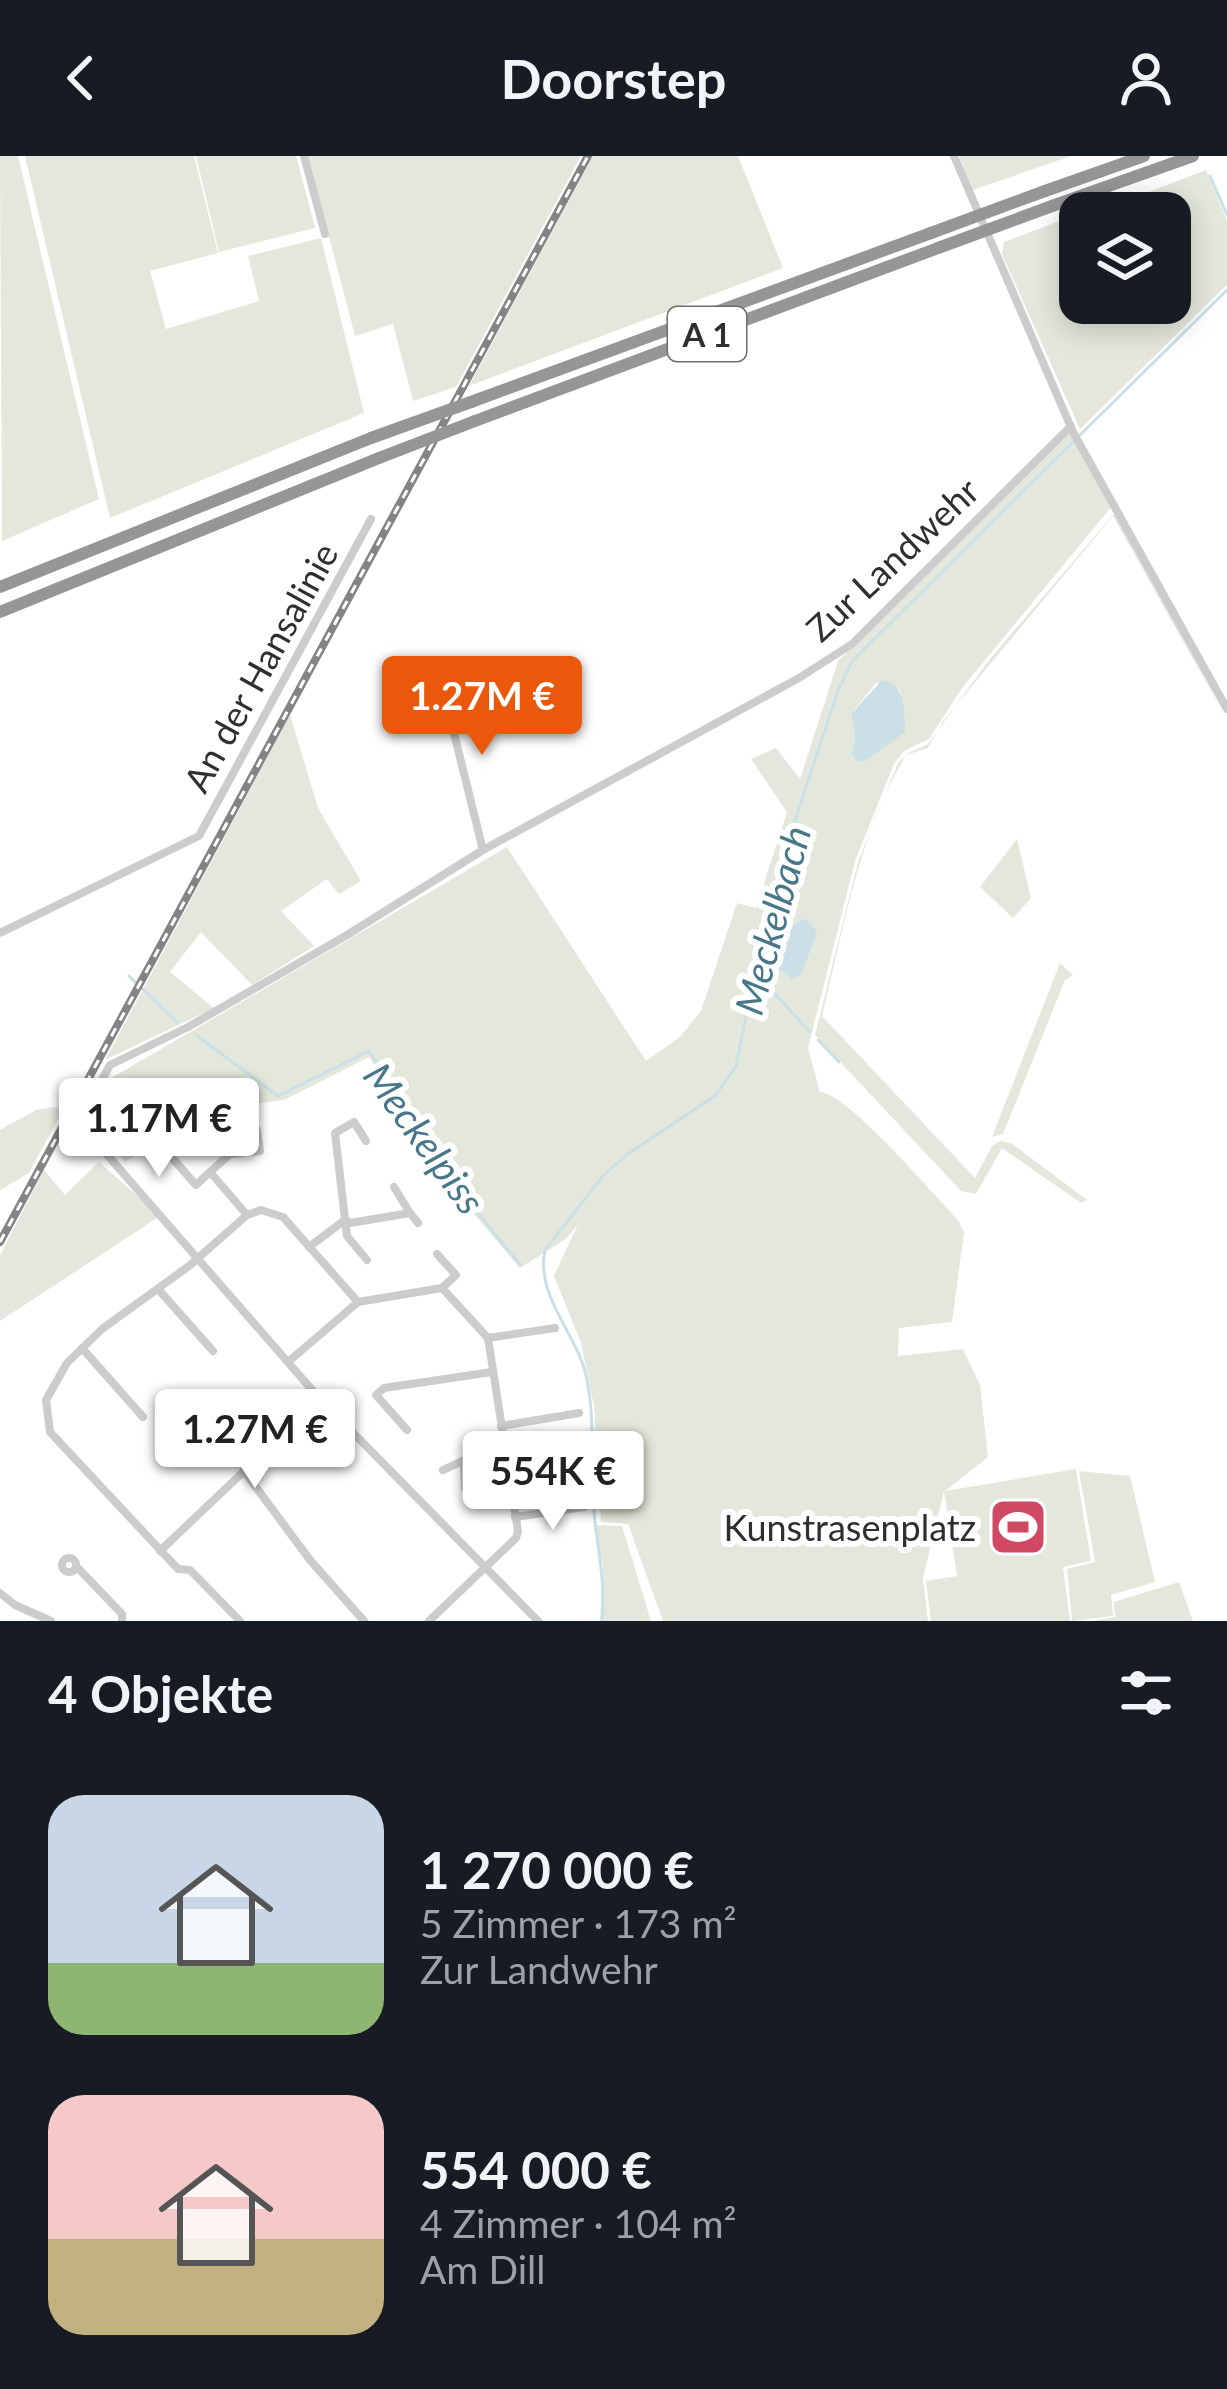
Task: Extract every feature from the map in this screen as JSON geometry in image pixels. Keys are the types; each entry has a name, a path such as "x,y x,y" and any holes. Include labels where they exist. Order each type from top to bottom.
{"highway":[{"name":"A 1","path":"0,586 371,439 1144,156"},
{"name":"A 1","path":"0,612 475,421 1193,156"}],"street":[{"path":"304,156 325,234"},
{"path":"954,156 1072,429 1227,709"},
{"name":"Zur Landwehr","path":"199,1257 88,1133 84,1116 110,1065 212,1013 483,850 799,678 852,644 1072,429"},
{"name":"An der Hansalinie","path":"0,933 199,836 371,519"},
{"path":"440,677 483,850"},
{"path":"367,1141 354,1122 335,1133 347,1236 367,1260"},
{"path":"174,1160 196,1185 230,1154 260,1151 257,1130"},
{"path":"210,1172 247,1215"},
{"path":"394,1187 418,1223"},
{"path":"240,1621 190,1570 178,1569 50,1432 46,1400 67,1363 82,1348 247,1215 272,1211 283,1217 358,1302"},
{"path":"345,1220 410,1213"},
{"path":"309,1247 345,1220"},
{"path":"288,1362 358,1302 442,1288 456,1275 437,1253"},
{"path":"199,1257 320,1399 538,1621"},
{"path":"430,1621 516,1538 488,1338 442,1288"},
{"path":"158,1289 213,1351"},
{"path":"488,1338 555,1328"},
{"path":"82,1348 143,1417"},
{"path":"407,1430 376,1395 384,1388 492,1372"},
{"path":"160,1551 320,1399"},
{"path":"501,1426 579,1413"},
{"path":"442,1470 464,1460 506,1453"},
{"path":"464,1460 466,1488"},
{"path":"244,1471 310,1560 364,1621"},
{"path":"515,1517 584,1507"},
{"path":"76,1566 122,1614 122,1621"},
{"path":"0,1593 51,1621"},
{"path":"513,1621 524,1609"}],"shaded area":[{"path":"0,156 18,156 99,499 2,541"},
{"path":"25,156 194,156 218,253 150,271 166,329 259,301 248,256 321,238 364,413 110,518"},
{"path":"196,156 296,156 315,228 219,252"},
{"path":"308,156 581,156 456,387 413,401 393,324 355,336"},
{"path":"593,156 738,156 783,268 469,386"},
{"path":"959,156 1071,156 973,190"},
{"path":"1206,170 1227,221 1227,285 1191,320 1191,192 1149,192"},
{"path":"1059,221 1059,324 1187,324 1080,429 1002,254 1004,242"},
{"path":"1069,433 1112,506 962,688 929,739 904,751 894,764 855,861 808,1048 820,1092 869,1126 964,1232 952,1322 899,1328 898,1356 963,1349 980,1385 988,1457 945,1491 1076,1469 1091,1561 1063,1567 1070,1621 931,1621 926,1581 957,1576 944,1491 923,1578 928,1621 663,1621 628,1524 601,1522 594,1406 581,1343 554,1276 578,1224 566,1239 520,1268 440,1174 369,1057 284,1100 212,1109 125,1162 92,1122 113,1077 507,847 646,1061 680,1037 701,1011 737,903 756,908 787,812 751,759 776,748 800,779 838,661","holes":["876,683 900,690 904,732 866,761 857,762 851,754 855,738 851,714"]},
{"path":"1113,515 1117,515 1227,720 1113,516 957,704 989,660"},
{"path":"882,680 900,693 905,732 866,761 857,762 851,754 855,738 851,714"},
{"path":"290,715 318,808 361,881 339,894 327,879 281,911 314,946 252,985 201,932 170,972 214,1008 105,1060"},
{"path":"874,823 822,1016 975,1178 992,1146 1000,1141 1011,1143 1087,1200 1081,1203 1002,1148 976,1194 961,1191 815,1035 858,862"},
{"path":"1017,839 1031,898 1013,918 980,887"},
{"path":"806,919 817,932 801,975 792,979 779,968 780,945 792,926"},
{"path":"1060,963 1073,975 1065,980 1003,1134 992,1137"},
{"path":"36,1110 63,1110 29,1173 0,1190 0,1130"},
{"path":"99,1162 160,1216 0,1321 0,1255 44,1170 65,1195"},
{"path":"1079,1471 1130,1476 1155,1582 1111,1595 1113,1616 1072,1621 1067,1569 1095,1562"},
{"path":"593,1525 622,1526 651,1621 600,1621 603,1564"},
{"path":"1179,1582 1193,1621 1093,1621 1115,1617 1114,1602"}],"waterway":[{"path":"1210,176 1227,215"},
{"name":"Meckelbach","path":"1080,435 1227,290"},
{"name":"Meckelbach","path":"602,1621 589,1395 582,1363 546,1284 545,1250 603,1176 715,1096 736,1066 771,893 852,661 1073,442"},
{"name":"Meckelpiss","path":"129,976 177,1022"},
{"path":"756,981 765,983 810,1032"},
{"name":"Meckelpiss","path":"196,1035 278,1096 369,1051 444,1171 520,1265"},
{"path":"818,1040 839,1062"}],"railway":[{"path":"0,1242 588,156"}],"place":[{"name":"Kunstrasenplatz","path":"1018,1527"}]}
